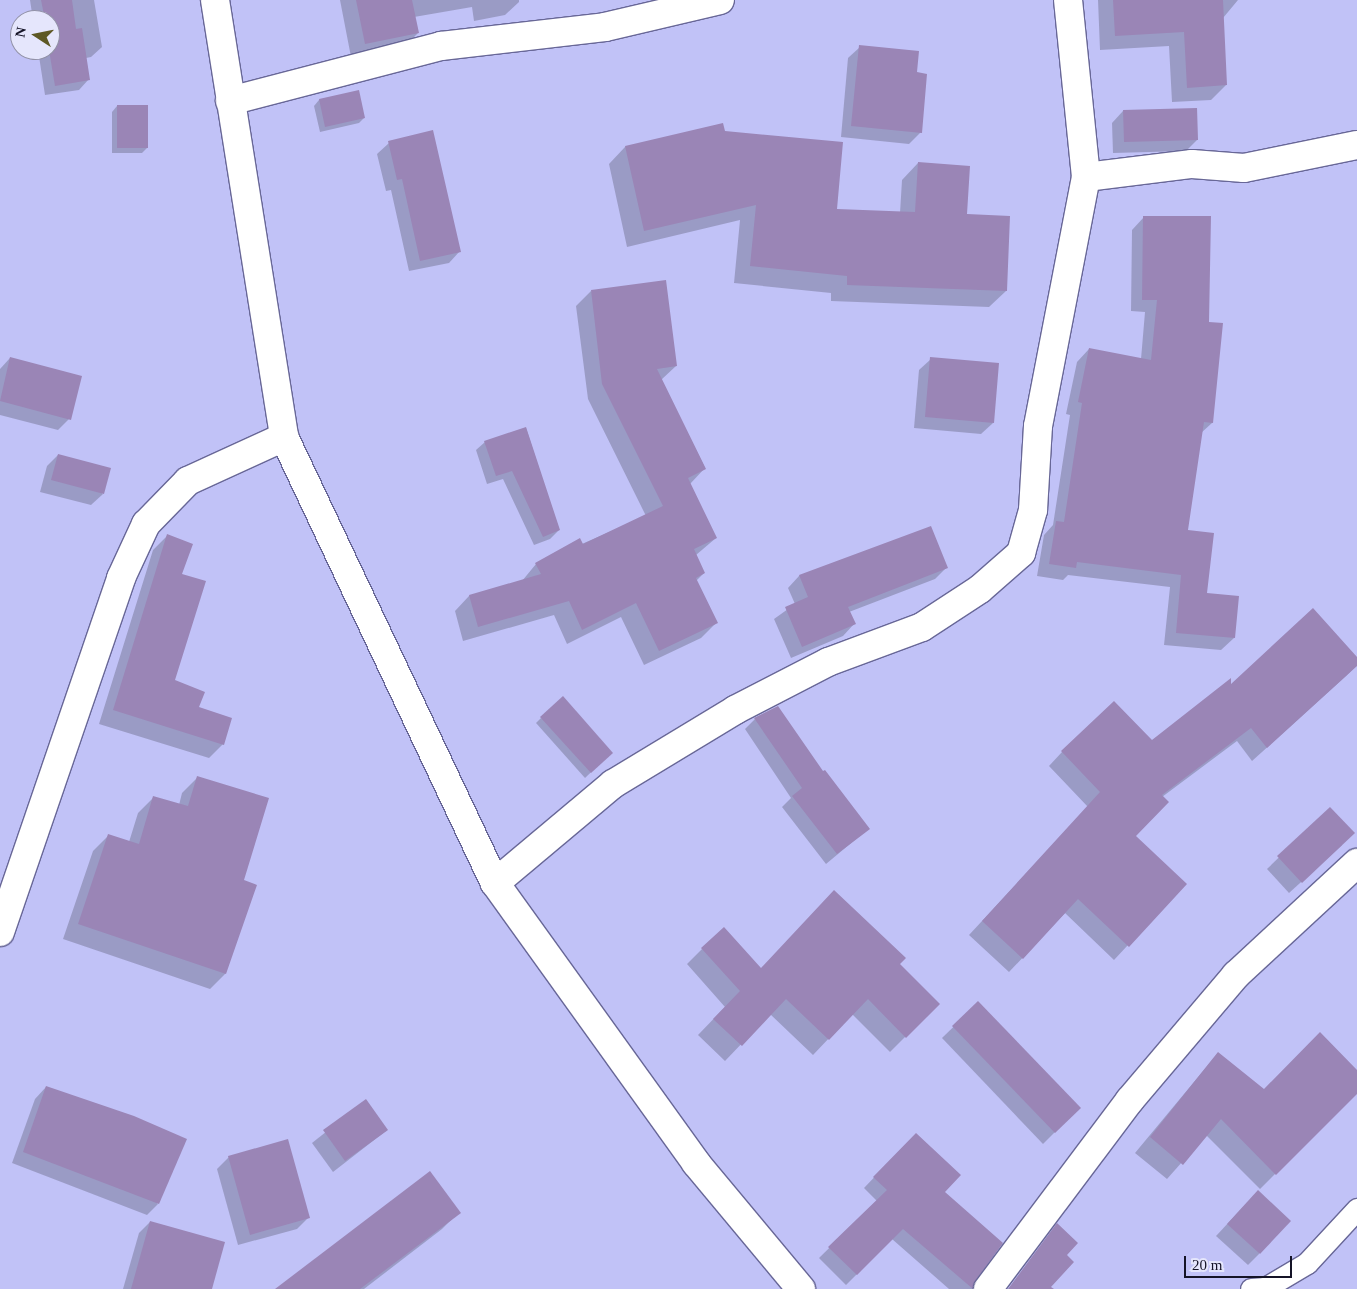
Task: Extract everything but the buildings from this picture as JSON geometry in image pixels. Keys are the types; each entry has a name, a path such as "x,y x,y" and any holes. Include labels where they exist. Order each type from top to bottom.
{"street":[{"path":"215,0 284,437 495,883 696,1164 801,1289"},
{"path":"230,101 441,46 605,28 720,0"},
{"path":"495,883 614,784 735,710 828,662 922,627 980,588 1021,553 1033,510 1038,426 1086,177 1068,0"},
{"path":"1086,177 1192,164 1244,168 1357,145"},
{"path":"0,932 121,578 146,524 188,481 284,437"},
{"path":"988,1289 1130,1100 1236,975 1357,863"}],"lane":[{"path":"1251,1289 1265,1288 1307,1263 1357,1209"}]}
